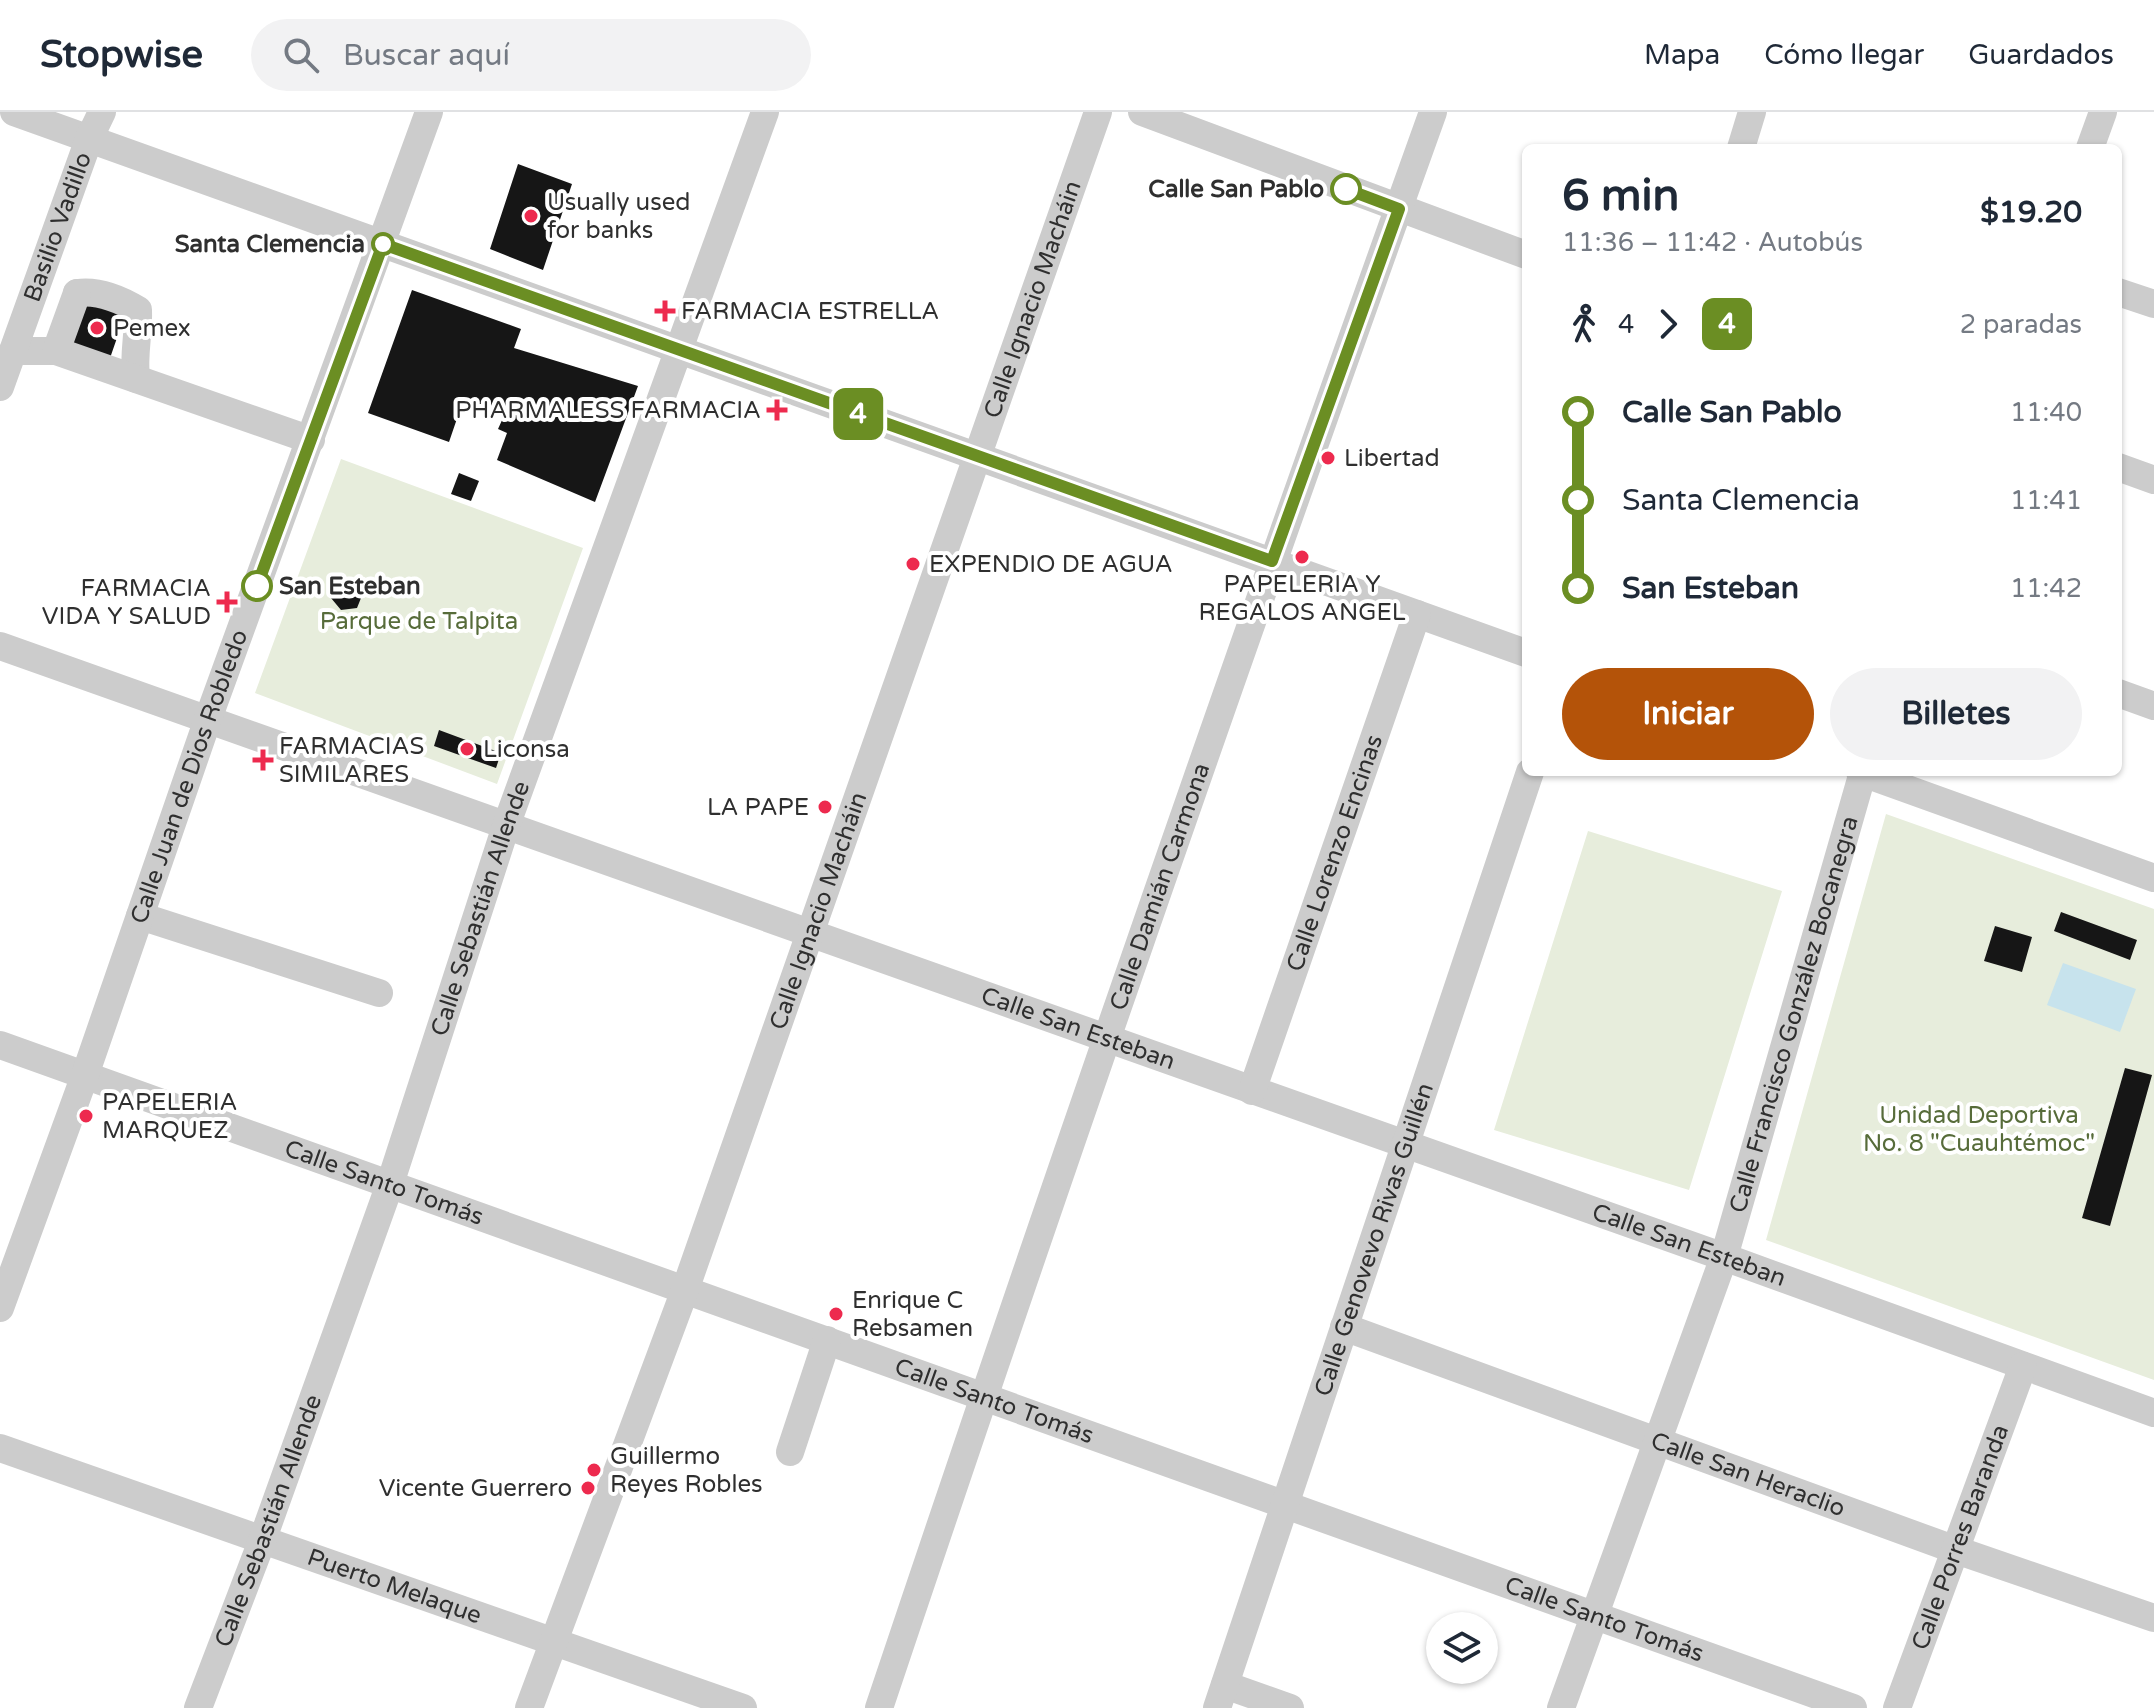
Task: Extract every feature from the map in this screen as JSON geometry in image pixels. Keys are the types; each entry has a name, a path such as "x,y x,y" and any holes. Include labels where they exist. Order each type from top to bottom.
{"street":[{"path":"14,112 1522,652"},
{"name":"Basilio Vadillo","path":"0,387 89,139 102,112"},
{"name":"Calle Juan de Dios Robledo","path":"0,1308 85,1075 208,719 429,112"},
{"name":"Calle Sebastián Allende","path":"198,1708 262,1541 390,1184 506,826 765,112"},
{"name":"Calle Ignacio Macháin","path":"529,1708 685,1290 1098,112"},
{"path":"1142,112 1522,254"},
{"name":"Calle Damián Carmona","path":"879,1708 983,1396 1272,561 1433,112"},
{"path":"1742,144 1752,112"},
{"path":"2091,144 2103,112"},
{"path":"46,258 77,293"},
{"path":"77,293 89,291 124,301 138,310 134,361 136,379"},
{"path":"56,351 77,293"},
{"path":"2122,293 2154,304"},
{"path":"13,351 56,351 311,440"},
{"path":"2122,468 2154,480"},
{"name":"Calle Lorenzo Encinas","path":"1252,1091 1417,614"},
{"name":"Calle San Esteban","path":"0,646 1724,1257 2154,1413"},
{"path":"2122,694 2154,706"},
{"name":"Calle Genovevo Rivas Guillén","path":"1221,1696 1529,776"},
{"name":"Calle Francisco González Bocanegra","path":"1561,1708 1724,1257 1861,776"},
{"path":"1873,776 2154,878"},
{"path":"140,916 379,993"},
{"name":"Calle Santo Tomás","path":"0,1045 1853,1708"},
{"name":"Calle San Heraclio","path":"1344,1327 1956,1550 2154,1618"},
{"path":"790,1452 827,1340"},
{"name":"Calle Porres Baranda","path":"1897,1708 2023,1366"},
{"name":"Puerto Melaque","path":"0,1448 743,1708"},
{"path":"1221,1696 1290,1708"}],"green space":[{"name":"Parque de Talpita","path":"341,459 583,548 497,784 255,693"},
{"name":"Unidad Deportiva No. 8 \"Cuauhtémoc\"","path":"1886,814 2154,909 2154,1380 1766,1240"},
{"path":"1588,831 1782,891 1689,1190 1494,1130"}],"water":[{"path":"2063,963 2136,989 2120,1032 2047,1005"}],"building":[{"name":"Usually used for banks","path":"518,164 572,184 543,270 490,249"},
{"path":"412,290 521,329 514,348 638,386 595,502 497,460 507,433 498,429 503,418 462,404 449,442 368,413"},
{"name":"Pemex","path":"84,294 127,309 109,361 66,346"},
{"path":"459,473 479,481 471,501 451,494"},
{"path":"353,581 363,593 357,608 341,610 331,598 336,583"},
{"name":"Liconsa","path":"439,730 501,753 496,768 434,746"},
{"path":"2061,912 2137,940 2130,960 2054,931"},
{"path":"1995,926 2032,937 2022,972 1984,961"},
{"path":"2125,1068 2152,1075 2110,1226 2082,1218"}],"bus line":[{"name":"4","path":"257,586 383,244 1272,561 1399,209 1346,189"}],"place":[{"name":"Calle San Pablo","path":"1346,189"},
{"name":"Usually used for banks","path":"531,216"},
{"name":"Santa Clemencia","path":"383,244"},
{"name":"FARMACIA ESTRELLA","path":"665,311"},
{"name":"Pemex","path":"97,328"},
{"name":"PHARMALESS FARMACIA","path":"777,410"},
{"name":"Libertad","path":"1328,458"},
{"name":"PAPELERIA Y REGALOS ANGEL","path":"1302,557"},
{"name":"EXPENDIO DE AGUA","path":"913,564"},
{"name":"San Esteban","path":"257,586"},
{"name":"FARMACIA VIDA Y SALUD","path":"227,602"},
{"name":"Liconsa","path":"467,749"},
{"name":"FARMACIAS SIMILARES","path":"263,760"},
{"name":"LA PAPE","path":"825,807"},
{"name":"PAPELERIA MARQUEZ","path":"86,1116"},
{"name":"Enrique C Rebsamen","path":"836,1314"},
{"name":"Guillermo Reyes Robles","path":"594,1470"},
{"name":"Vicente Guerrero","path":"588,1488"}]}
